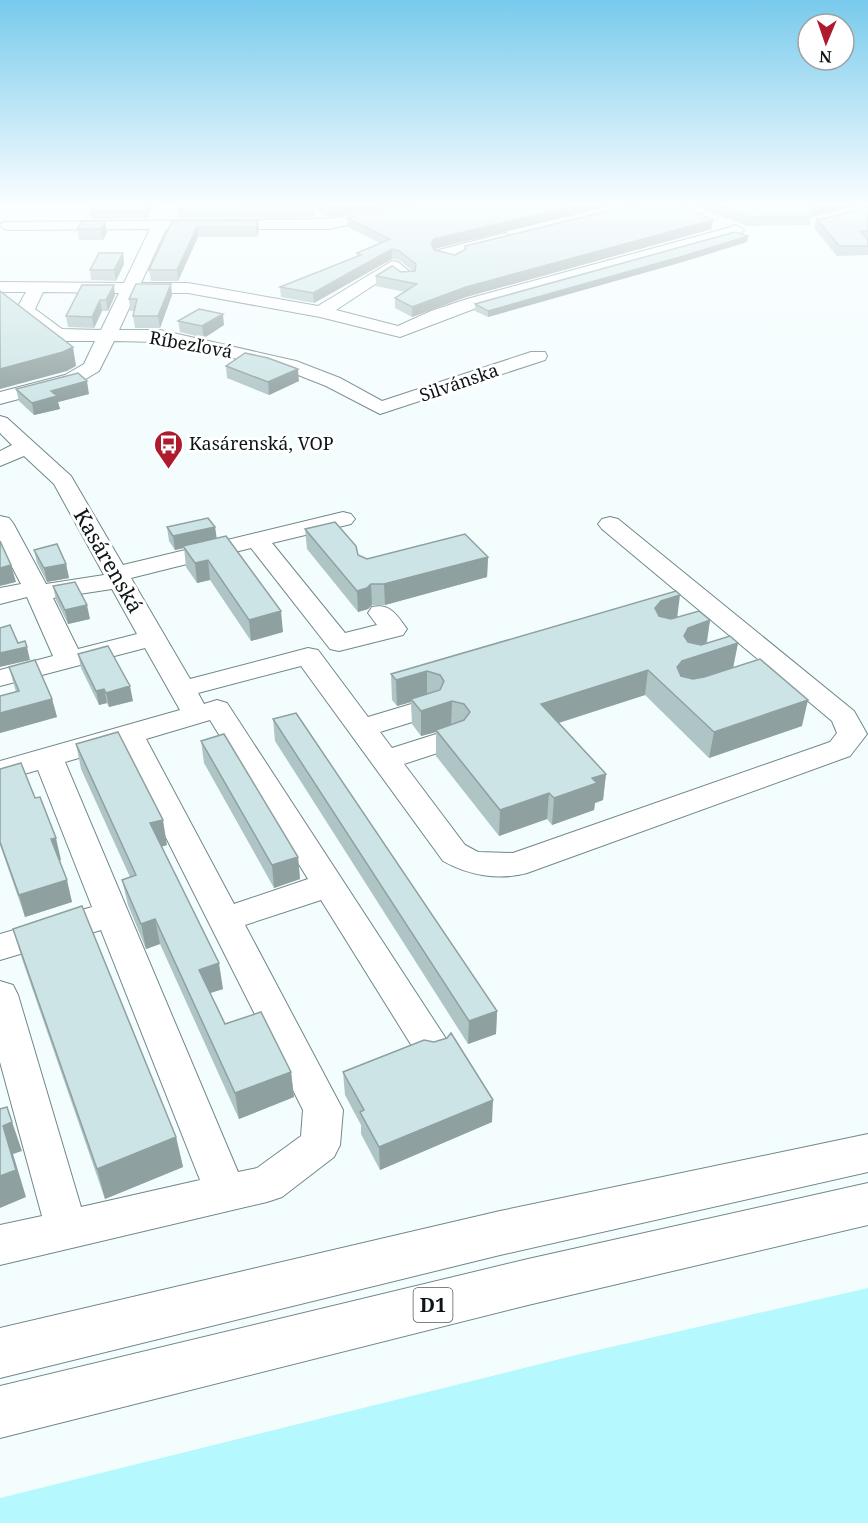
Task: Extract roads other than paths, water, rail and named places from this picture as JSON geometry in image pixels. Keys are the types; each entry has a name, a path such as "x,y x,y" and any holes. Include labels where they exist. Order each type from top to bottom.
{"highway":[{"path":"0,1353 500,1233 868,1153"},
{"name":"D1","path":"0,1412 528,1282 868,1204"}],"street":[{"path":"0,398 72,379 92,367 137,274"},
{"path":"321,312 380,274"},
{"path":"0,287 188,288 321,312 400,332 436,315 473,303 582,274"},
{"name":"Ríbezľová","path":"37,287 25,310 56,333 159,336 289,365 333,382 380,408"},
{"name":"Silvánska","path":"380,408 538,356"},
{"name":"Kasárenská","path":"0,422 63,481 189,702"},
{"path":"0,459 26,447"},
{"path":"0,596 118,577 343,519"},
{"path":"1,523 69,660"},
{"path":"0,771 129,734 189,702 308,656 454,853 472,863 515,865 840,749 852,734 844,717 769,669 709,620 610,524"},
{"path":"258,540 339,643 394,629 381,613"},
{"path":"0,678 153,638"},
{"path":"189,702 217,709 433,1048"},
{"path":"361,728 428,708"},
{"path":"0,1245 267,1184 320,1145 323,1110 129,734"},
{"path":"385,760 452,738"},
{"path":"48,757 226,1193"},
{"path":"226,919 329,885"},
{"path":"0,947 113,914"},
{"path":"0,995 67,1230"}],"place":[{"name":"Kasárenská, VOP","path":"168,470"}]}
